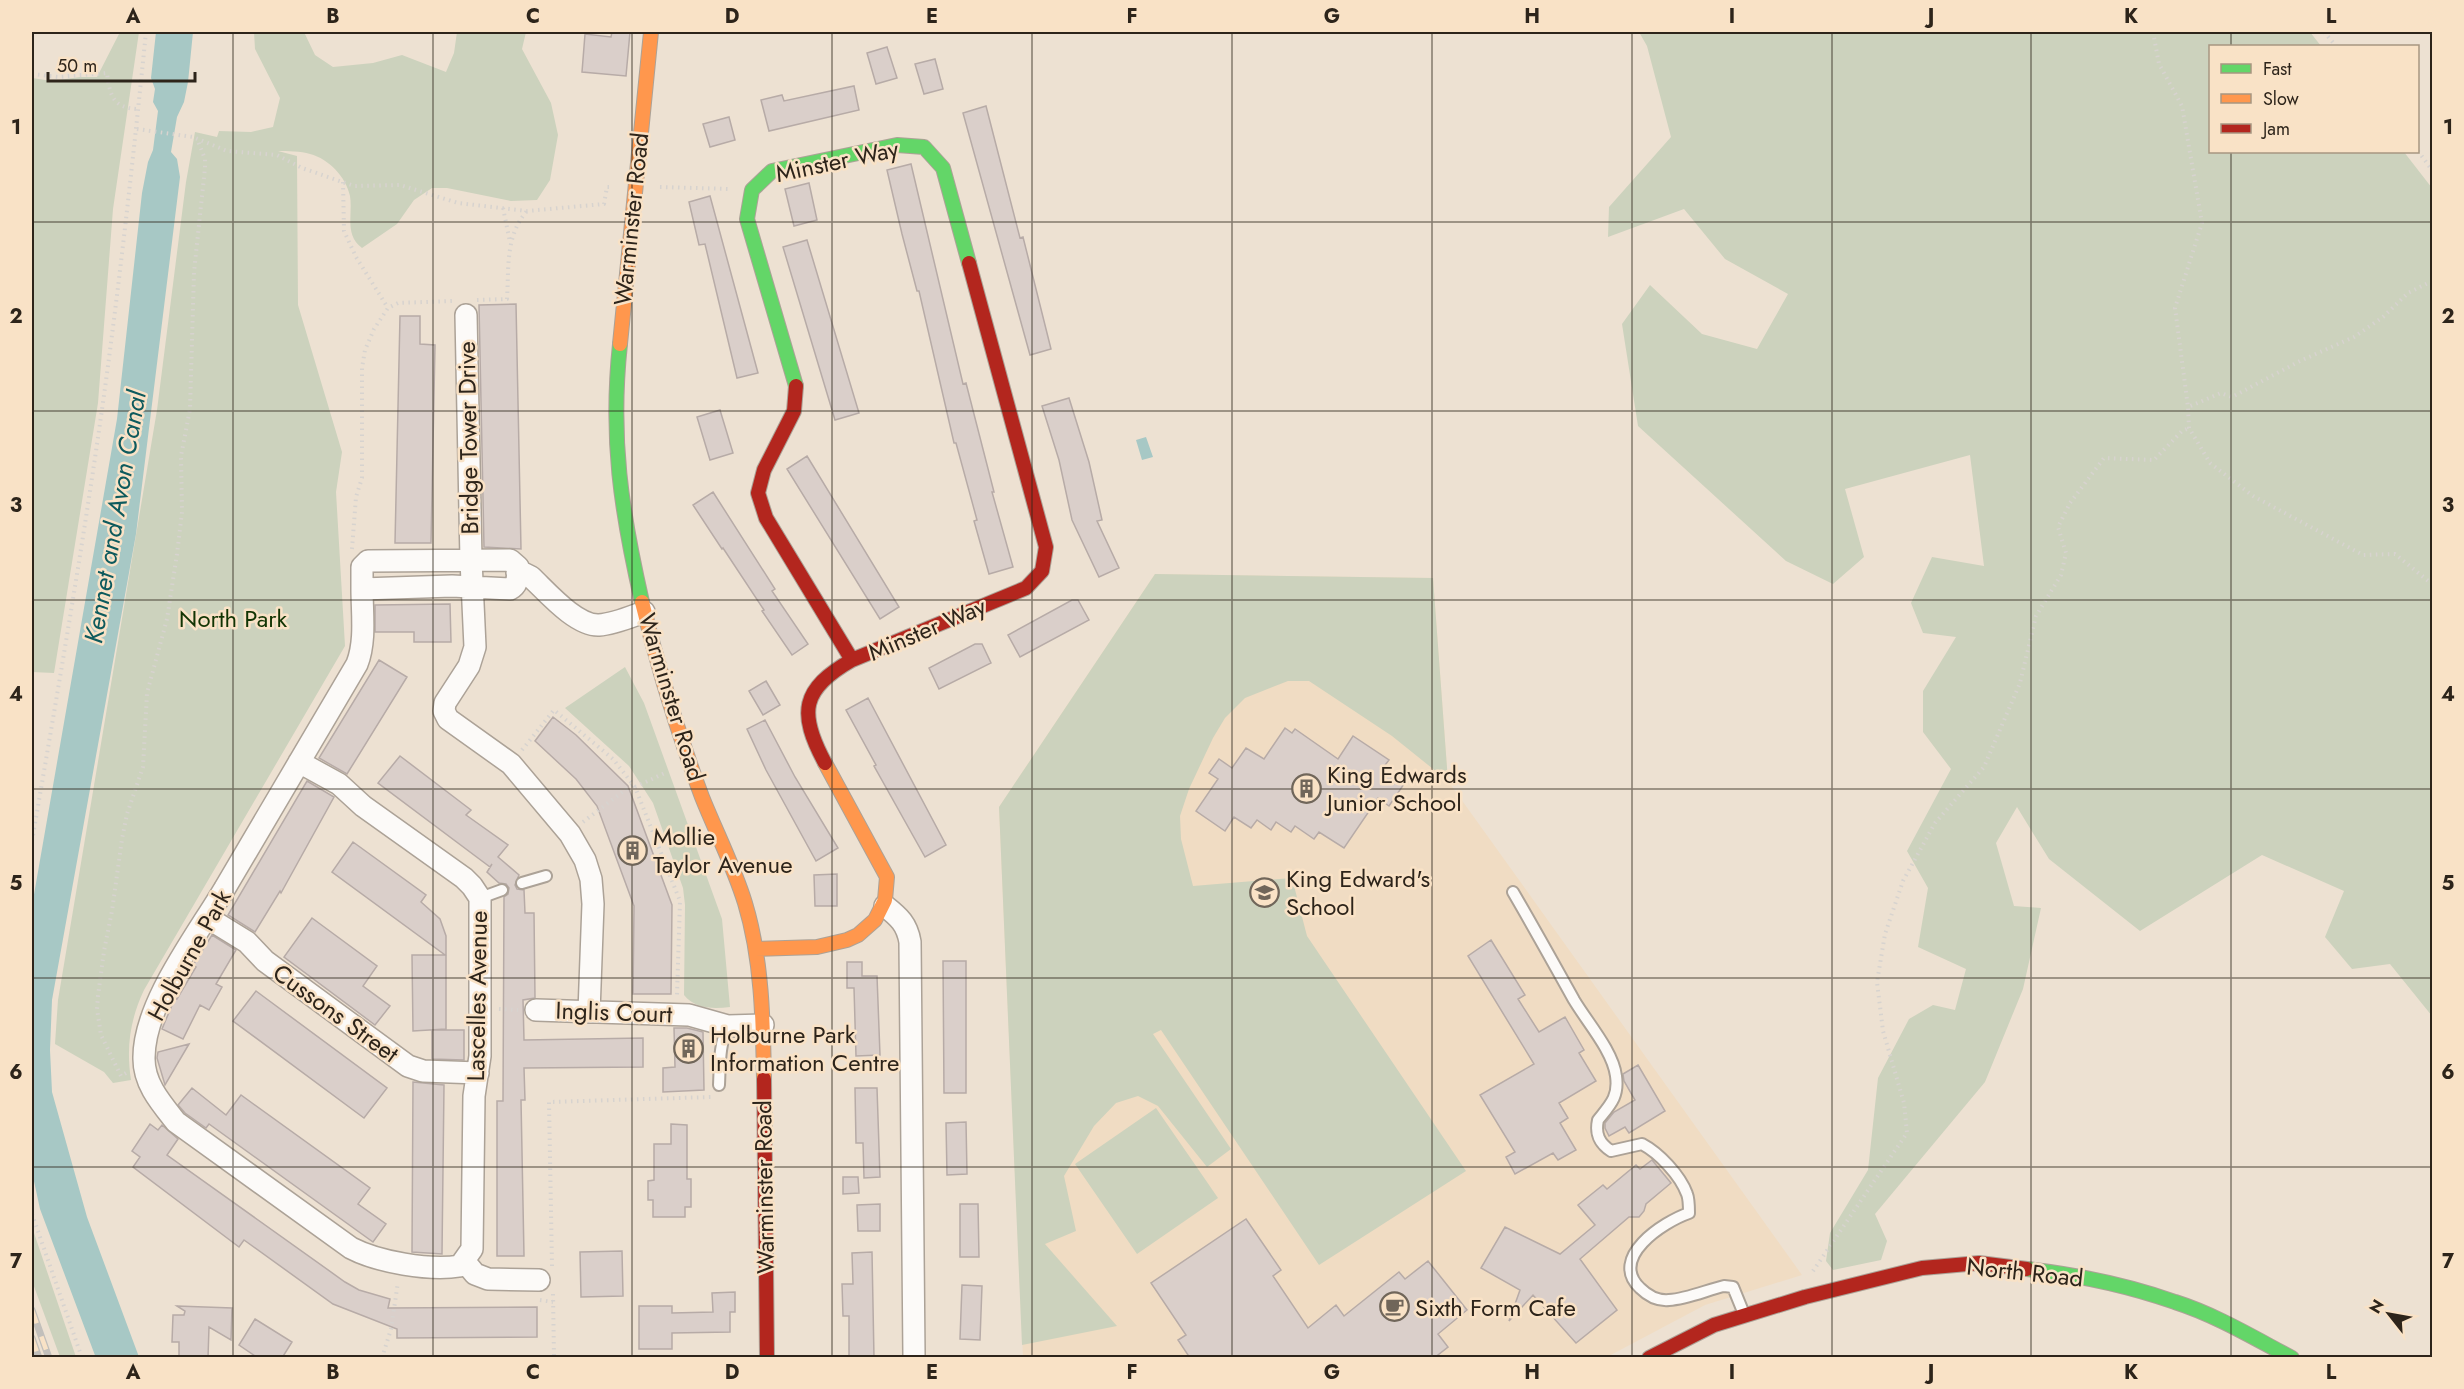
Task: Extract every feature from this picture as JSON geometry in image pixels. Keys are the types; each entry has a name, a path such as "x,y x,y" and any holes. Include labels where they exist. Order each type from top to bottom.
{"main road":[{"name":"Warminster Road","path":"651,32 615,393 617,465 626,533 659,673 702,796 745,902 756,950 763,1025 767,1358"},
{"name":"Minster Way","path":"852,660 766,518 758,493 764,470 794,411 796,383 747,219 752,190 772,171 897,145 924,147 943,168 1046,547 1042,571 1026,588 852,660 826,674 812,693 807,716 811,737 887,877 889,891 885,906"},
{"path":"756,950 834,944 849,940 875,920 885,906"},
{"name":"North Road","path":"1649,1358 1686,1337 1744,1315 1805,1297 1922,1268 1979,1263 2084,1276 2176,1302 2243,1332 2292,1358"}],"street":[{"name":"Bridge Tower Drive","path":"462,305 471,560"},
{"path":"471,560 474,656 444,703 444,711 448,719 511,764 570,834 585,860 591,879 593,904 589,1012"},
{"name":"Holburne Park","path":"469,1256 454,1267 401,1264 366,1256 351,1248 176,1122 157,1099 147,1078 144,1059 146,1035 163,992 357,664 361,654 362,567 368,561 510,561 518,567 518,573"},
{"path":"362,589 472,587 510,589 515,585 518,573 523,573 531,577 571,613 589,624 598,625 618,621 644,612"},
{"name":"Lascelles Avenue","path":"299,762 339,784 363,806 464,878 480,898 480,1009 478,1073 474,1096 469,1256"},
{"path":"885,906 903,920 909,931 910,942 914,1357"},
{"name":"Cussons Street","path":"208,918 247,942 265,961 408,1066 423,1071 478,1073"},
{"name":"Inglis Court","path":"536,1010 677,1014 704,1018 728,1026 763,1025"},
{"path":"469,1256 475,1274 488,1279 548,1279"}],"lane":[{"path":"522,883 546,876"},
{"path":"480,898 502,890"},
{"path":"1513,892 1575,1002 1614,1063 1617,1078 1615,1097 1612,1105 1598,1120 1598,1137 1603,1146 1611,1151 1642,1144 1652,1149 1663,1159 1688,1194 1689,1214 1665,1225 1642,1244 1629,1264 1632,1277 1638,1287 1651,1297 1669,1300 1724,1286 1733,1287 1744,1315"},
{"path":"719,1085 720,1057 724,1034 728,1026"}],"path":[{"path":"32,841 66,644 103,399 137,129 146,32"},
{"path":"2153,32 2159,64 2182,106 2202,223 2175,308 2189,428 2210,463 2253,496 2363,555 2395,554 2433,584"},
{"path":"2324,32 2335,45"},
{"path":"32,74 58,77 107,74 109,89 116,102 126,109 138,109"},
{"path":"137,129 188,136 227,151 277,155 302,168 354,186 400,185 458,203 528,211 604,204 606,194"},
{"path":"124,1063 126,1073 123,1077 109,1055 101,1035 98,996 122,839 127,814 143,767 147,693 167,619 182,512 181,456 190,408 194,272 205,168 205,159 198,141"},
{"path":"2419,151 2433,170"},
{"path":"344,182 344,231 356,257 388,308"},
{"path":"635,186 752,190"},
{"path":"352,549 356,497 362,478 362,368 365,350 374,329 388,308 398,303 462,305 507,299 510,243 503,208"},
{"path":"510,243 519,220 528,211"},
{"path":"2188,407 2221,393 2232,397 2300,361 2354,337 2383,316 2408,293 2433,281"},
{"path":"1805,1297 1814,1268 1907,1133 1904,1103 1882,1031 1877,982 1885,934 1903,882 1935,823 1984,767 1989,757 2020,682 2036,616 2061,575 2066,553 2058,527 2070,502 2104,459 2154,460 2182,431 2189,428"},
{"path":"511,764 554,710 613,759 634,785 680,901 677,1014"},
{"path":"586,820 634,785 666,772"},
{"path":"480,1009 536,1010"},
{"path":"554,1358 548,1279 549,1102 715,1097"},
{"path":"32,1214 82,1358"},
{"path":"382,1358 391,1329 399,1278"}],"shaded area":[{"name":"King Edward's School","path":"1155,574 1433,578 1448,781 1802,1275 1705,1305 1607,1357 1023,1357 999,807"}],"green space":[{"path":"120,32 139,32 113,209 98,403 54,673 32,672 32,78 52,81 97,77"},
{"name":"North Park","path":"254,32 304,32 315,55 333,67 373,63 402,55 446,72 454,53 457,32 526,32 522,49 551,103 558,135 550,180 537,200 511,201 447,188 432,188 414,200 397,224 362,248 356,243 351,231 351,203 348,189 336,170 317,156 278,151 297,156 298,305 342,452 336,492 345,646 144,990 135,1012 130,1034 131,1080 113,1083 104,1072 55,1044 58,1000 157,410 186,182 195,132 217,137 219,131 251,132 273,127 280,98 255,49"},
{"path":"1639,32 2310,32 2320,45 2209,45 2209,153 2405,153 2432,188 2432,1016 2390,964 2352,969 2325,937 2344,891 2262,855 2140,931 2049,859 2017,807 1996,843 2014,906 2041,908 2023,989 1985,1082 1875,1214 1887,1241 1881,1260 1833,1270 1826,1261 1830,1233 1868,1170 1878,1078 1909,1019 1933,1005 1955,1010 1966,969 1918,947 1928,888 1907,851 1951,769 1923,732 1923,691 1956,637 1923,633 1911,603 1932,557 1984,566 1970,455 1845,489 1864,557 1833,584 1786,561 1638,426 1622,324 1650,285 1702,334 1757,349 1788,294 1725,259 1684,209 1608,237 1609,207 1671,137 1647,46"},
{"path":"1155,574 1433,578 1448,781 1392,736 1309,681 1288,681 1245,698 1225,718 1189,789 1180,816 1181,839 1193,886 1292,878 1307,936 1466,1171 1319,1265 1161,1030 1153,1034 1231,1149 1207,1167 1158,1106 1138,1096 1116,1103 1094,1126 1064,1176 1076,1231 1045,1244 1117,1326 1022,1345 999,807"},
{"path":"625,667 644,703 722,919 730,1007 711,1008 699,1005 688,1000 684,995 685,905 683,888 653,803 629,766 565,708"},
{"path":"1156,1108 1218,1198 1137,1254 1075,1164"},
{"path":"32,1227 76,1357 60,1357 32,1281"}],"water":[{"name":"Kennet and Avon Canal","path":"156,32 193,32 188,82 184,102 177,117 171,152 177,159 180,177 136,534 52,1000 50,1050 52,1092 87,1217 139,1357 96,1358 40,1209 32,1172 32,906 117,419 142,193 148,162 153,150 158,111 153,102 155,89 151,78"},
{"path":"1146,437 1153,457 1142,460 1136,440"}],"building":[{"path":"612,32 630,32 626,76 582,72 585,34 611,37"},
{"path":"887,47 897,78 876,84 867,53"},
{"path":"935,59 943,89 924,94 915,64"},
{"path":"854,86 859,110 769,131 761,100 782,95 784,101"},
{"path":"986,106 1020,238 1023,237 1051,349 1030,355 963,113"},
{"path":"729,117 735,140 710,147 703,124"},
{"path":"911,164 963,384 966,383 1013,567 989,574 974,521 977,520 956,443 954,443 919,291 917,291 887,170"},
{"path":"809,183 817,220 794,226 785,189"},
{"path":"710,196 758,373 737,378 705,244 699,245 689,202"},
{"path":"807,240 859,413 835,420 783,247"},
{"path":"516,304 521,549 484,547 479,305"},
{"path":"400,316 420,316 420,344 435,345 431,543 395,543"},
{"path":"1069,398 1089,462 1102,520 1097,521 1119,568 1099,577 1072,520 1059,460 1042,406"},
{"path":"720,410 733,453 710,460 697,417"},
{"path":"807,456 899,607 880,619 787,469"},
{"path":"713,492 775,589 772,591 808,644 792,655 693,505"},
{"path":"1072,600 1078,600 1089,620 1020,657 1008,635"},
{"path":"450,604 451,642 414,642 414,632 375,632 375,605"},
{"path":"975,644 982,644 991,663 939,689 929,668"},
{"path":"379,660 407,677 347,774 319,758"},
{"path":"766,681 780,705 763,715 749,691"},
{"path":"868,698 946,845 925,857 874,766 876,765 846,710"},
{"path":"553,717 576,735 628,786 672,905 671,994 633,994 634,906 597,806 576,779 535,741"},
{"path":"765,720 795,777 838,848 816,861 766,770 747,729"},
{"name":"King Edwards Junior School","path":"1285,728 1292,733 1295,729 1338,759 1353,736 1389,760 1382,769 1404,784 1389,806 1378,798 1344,848 1319,832 1314,839 1295,826 1291,832 1276,822 1271,830 1257,820 1251,828 1234,817 1225,831 1196,811 1218,779 1209,773 1219,759 1232,768 1246,748 1264,759"},
{"path":"400,756 471,810 466,815 508,845 498,857 519,875 515,885 517,889 524,890 525,913 534,913 535,998 523,1000 524,1040 643,1038 643,1067 524,1068 525,1100 521,1100 524,1256 497,1256 497,1101 503,1101 504,897 508,894 509,888 506,884 499,883 487,872 492,864 490,867 378,783"},
{"path":"307,781 334,797 281,893 280,891 255,932 228,915"},
{"path":"353,842 426,895 421,902 440,919 446,936 446,1029 413,1031 412,955 445,955 332,872"},
{"path":"837,874 837,906 815,906 814,875"},
{"path":"312,918 377,966 363,986 390,1006 375,1025 284,957"},
{"path":"212,935 236,950 216,984 222,987 209,1010 200,1005 183,1039 162,1029 175,998 177,999 196,967 193,965"},
{"path":"1491,940 1525,995 1518,999 1539,1032 1565,1017 1584,1050 1579,1053 1596,1081 1559,1103 1568,1118 1560,1123 1576,1150 1558,1160 1553,1153 1515,1174 1506,1157 1515,1152 1480,1095 1534,1064 1468,956"},
{"path":"943,961 966,961 966,1093 944,1093"},
{"path":"847,962 862,962 862,976 877,976 880,1055 856,1056 854,988 847,988"},
{"path":"256,991 387,1088 364,1118 233,1021"},
{"name":"Holburne Park Information Centre","path":"674,1028 703,1032 704,1090 663,1092 663,1068 675,1067"},
{"path":"432,1030 464,1030 464,1060 432,1059"},
{"path":"189,1044 165,1085 157,1058 158,1052"},
{"path":"1638,1065 1665,1111 1629,1133 1625,1127 1609,1136 1605,1123 1614,1112 1635,1100 1624,1081 1623,1074"},
{"path":"413,1082 444,1085 442,1254 412,1252"},
{"path":"192,1088 226,1115 241,1095 370,1188 358,1204 386,1224 373,1242 209,1124 206,1128 185,1113 178,1105"},
{"path":"855,1088 877,1088 880,1177 864,1178 863,1143 856,1143"},
{"path":"966,1122 967,1174 947,1175 946,1123"},
{"path":"150,1124 158,1130 162,1125 178,1139 167,1155 345,1282 359,1290 390,1299 388,1308 537,1307 537,1337 397,1338 397,1329 333,1304 244,1240 239,1247 133,1167 140,1157 132,1151"},
{"path":"671,1124 687,1125 687,1179 691,1179 691,1207 685,1207 685,1217 653,1217 653,1200 648,1200 648,1181 654,1180 654,1144 671,1144"},
{"path":"1652,1160 1671,1183 1646,1204 1639,1217 1629,1217 1580,1259 1617,1310 1576,1343 1533,1295 1509,1321 1520,1290 1481,1268 1505,1227 1560,1254 1595,1225 1578,1205 1603,1185 1607,1189 1636,1165 1640,1169"},
{"path":"843,1177 858,1177 859,1193 843,1194"},
{"path":"880,1204 880,1231 858,1231 857,1205"},
{"path":"960,1204 978,1204 979,1257 960,1257"},
{"path":"1246,1219 1281,1270 1273,1276 1308,1328 1336,1305 1344,1316 1399,1272 1405,1279 1428,1261 1467,1310 1438,1334 1448,1347 1434,1358 1190,1358 1178,1340 1186,1335 1151,1283"},
{"path":"622,1251 623,1296 581,1297 580,1252"},
{"path":"872,1252 874,1358 849,1358 849,1316 843,1316 842,1284 853,1284 852,1253"},
{"path":"962,1285 982,1286 980,1340 960,1339"},
{"path":"735,1292 735,1312 730,1312 730,1332 672,1333 672,1349 639,1349 639,1306 672,1306 672,1313 713,1312 712,1293"},
{"path":"177,1306 232,1308 231,1340 209,1327 208,1358 179,1358 179,1342 172,1342 173,1315 184,1315 185,1311"},
{"path":"255,1319 292,1342 282,1358 258,1358 239,1345"}],"railway":[{"path":"32,1310 49,1358"},
{"path":"32,1338 39,1358"}],"traffic: fast":[{"path":"796,386 747,219 752,190 772,171 897,145 924,147 943,168 969,263"},
{"path":"620,344 616,411 619,474 628,536 642,602"},
{"path":"2027,1269 2102,1281 2190,1307 2292,1358"}],"traffic: slow":[{"path":"620,344 651,32"},
{"path":"642,602 685,749 702,797 736,876 751,924 761,990 764,1079"},
{"path":"756,949 817,947 847,940 858,935 875,920 885,900 887,877 825,763"}],"traffic: jam":[{"path":"852,660 1026,588 1042,571 1046,547 969,263"},
{"path":"796,386 794,411 764,470 758,493 766,518 852,660 822,681 809,704 808,716 811,730 825,763"},
{"path":"764,1079 767,1358"},
{"path":"1649,1358 1714,1325 1805,1297 1922,1268 1979,1263 2027,1269"}],"place":[{"name":"King Edwards Junior School","path":"1306,788"},
{"name":"Mollie Taylor Avenue","path":"632,850"},
{"name":"King Edward's School","path":"1265,892"},
{"name":"Holburne Park Information Centre","path":"689,1048"},
{"name":"Sixth Form Cafe","path":"1394,1307"}]}
